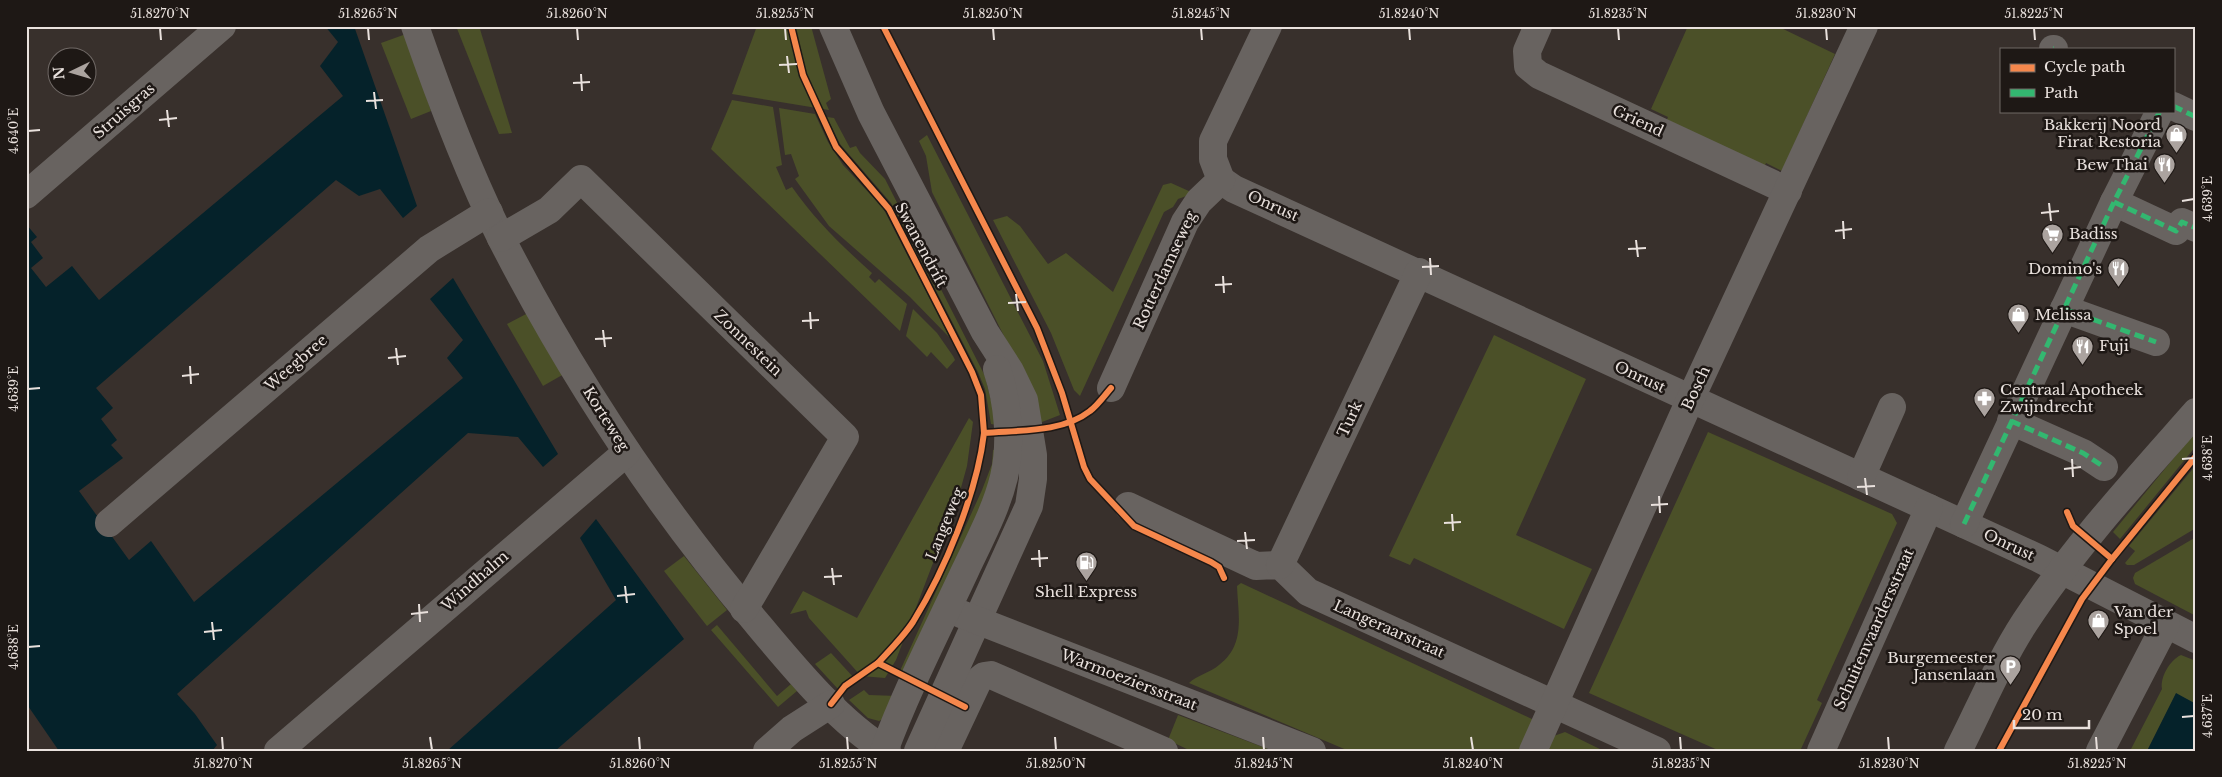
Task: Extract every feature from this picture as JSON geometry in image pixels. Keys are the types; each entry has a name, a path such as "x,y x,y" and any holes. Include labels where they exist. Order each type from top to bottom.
{"street":[{"name":"Struisgras","path":"26,195 222,26"},
{"name":"Korteweg","path":"415,26 454,132 501,238 571,364 627,452 695,547 788,661 866,739 885,750"},
{"name":"Swanendrift","path":"833,26 871,114 985,332"},
{"path":"1221,180 1213,159 1213,141 1268,26"},
{"name":"Griend","path":"1538,26 1527,51 1528,66 1539,76 1788,191"},
{"name":"Bosch","path":"1533,751 1690,400 1864,26"},
{"path":"2174,106 2196,117"},
{"path":"1964,524 2114,202 2159,112"},
{"name":"Zonnestein","path":"501,238 549,210 581,179 845,437 744,609"},
{"name":"Onrust","path":"1221,180 1234,189 1419,272 1690,400 1964,524 2196,639"},
{"name":"Rotterdamseweg","path":"1111,388 1185,222 1199,201 1221,180"},
{"path":"2114,202 2176,231 2182,222 2196,228"},
{"name":"Weegbree","path":"109,523 429,249 489,212"},
{"name":"Turk","path":"1280,565 1419,272"},
{"path":"2064,309 2156,342"},
{"path":"885,750 912,681 992,513 1004,478 1007,457 1007,423 1003,387 985,332"},
{"path":"918,751 1029,506 1033,479 1031,430 1024,400 1010,370 985,332"},
{"path":"1861,477 1892,406"},
{"path":"1958,751 2014,642 2061,571 2086,537 2196,412"},
{"path":"2011,421 2083,453 2104,467"},
{"name":"Windhalm","path":"278,751 627,452"},
{"path":"1128,506 1256,566 1280,565"},
{"name":"Schuitenvaardersstraat","path":"1820,751 1929,508"},
{"name":"Langeraarstraat","path":"1280,565 1308,592 1657,751"},
{"name":"Warmoeziersstraat","path":"948,608 1312,751"},
{"path":"2100,751 2166,624"},
{"path":"945,751 978,681 991,675 1164,751"},
{"path":"767,751 792,729 831,704"}],"green space":[{"path":"456,26 479,26 512,133 499,134"},
{"path":"757,26 811,26 831,99 826,103 829,110 732,94"},
{"path":"1688,26 1777,26 1835,54 1782,171 1766,163 1762,172 1662,131 1668,117 1651,109"},
{"path":"406,34 431,111 411,119 381,43"},
{"path":"732,100 773,107 782,165 776,167 786,190 792,187 829,232 872,273 869,277 875,283 879,279 907,304 900,331 711,149"},
{"path":"779,108 815,114 828,142 843,165 883,208 950,338 910,297 829,226 795,179 799,176 791,154 785,155"},
{"path":"827,117 834,118 850,148 856,146 860,153 885,179 985,376 997,425 991,424 985,389 978,372 891,203 840,144"},
{"path":"927,135 1043,361 1060,415 1037,424 1010,348 932,192 926,156 919,141"},
{"path":"1171,183 1192,194 1178,199 1173,207 1164,212 1080,396 1074,390 1051,333 993,220 1007,216 1020,226 1048,264 1066,253 1113,292 1163,185"},
{"path":"913,309 937,333 953,356 955,360 947,369 931,352 927,357 906,336"},
{"path":"528,313 564,374 543,386 507,324"},
{"path":"1494,335 1586,379 1516,535 1592,569 1564,629 1414,558 1410,565 1389,556"},
{"path":"969,418 973,422 967,466 959,495 896,660 885,678 861,676 809,618 806,610 790,614 803,591 857,618"},
{"path":"2196,431 2196,446 2120,539 2113,532"},
{"path":"1708,432 1892,514 1897,523 1817,700 1822,703 1800,751 1720,751 1589,693"},
{"path":"1000,449 999,464 905,679 899,676 899,673 982,490 992,464 993,450"},
{"path":"2196,465 2196,528 2134,565 2127,565 2125,563 2135,551 2129,546"},
{"path":"2196,537 2196,616 2135,584 2133,578 2135,573"},
{"path":"684,556 727,610 707,626 664,571"},
{"path":"1241,583 1534,720 1524,751 1349,751 1189,683 1219,665 1228,657 1233,648 1237,639 1239,618 1237,586"},
{"path":"717,625 777,696 791,684 797,691 778,707 711,630"},
{"path":"831,653 855,679 838,689 815,664"},
{"path":"2181,655 2196,661 2196,704 2176,694 2147,751 2130,751 2162,689 2167,669"},
{"path":"864,690 869,695 897,696 892,715 879,721 868,718 849,700"},
{"path":"1178,715 1273,751 1191,751 1168,740"},
{"path":"1565,732 1604,751 1544,751 1551,737"}],"water":[{"path":"325,26 354,26 417,206 403,218 380,189 359,196 336,180 96,388 113,408 101,419 117,440 111,445 123,458 79,491 129,560 151,541 194,602 463,378 447,358 463,340 430,299 453,278 558,454 543,467 518,437 468,433 177,694 195,714 217,745 212,751 59,751 26,703 26,224 37,237 31,242 43,258 31,268 46,287 72,266 99,300 343,96 320,66 338,42"},
{"path":"596,519 684,639 555,751 447,751 616,600 580,538"},
{"path":"2176,693 2196,704 2196,751 2147,751"}],"marked path":[{"path":"2174,106 2196,117"},
{"path":"1964,524 2114,202 2159,112"},
{"path":"2114,202 2176,231 2182,222 2196,228"},
{"path":"2064,309 2156,342"},
{"path":"2011,421 2083,453 2104,467"}],"cycle path":[{"path":"791,26 803,75 836,147 889,209 972,372 981,395 984,433"},
{"path":"883,26 1037,328 1062,393 1084,467 1090,479 1134,526 1211,562 1219,567 1224,578"},
{"name":"Langeweg","path":"878,663 913,622 937,579 967,505 984,433 1025,431 1066,423 1090,411 1111,388"},
{"path":"1999,751 2082,599 2196,456"},
{"path":"2067,512 2073,526 2112,559"},
{"path":"831,704 845,686 878,663 965,707"}],"place":[{"name":"Bakkerij Noord Firat Restoria","path":"2177,153"},
{"name":"Bew Thai","path":"2164,184"},
{"name":"Badiss","path":"2053,253"},
{"name":"Domino's","path":"2118,288"},
{"name":"Melissa","path":"2019,334"},
{"name":"Fuji","path":"2083,365"},
{"name":"Centraal Apotheek Zwijndrecht","path":"1984,418"},
{"name":"Shell Express","path":"1086,582"},
{"name":"Van der Spoel","path":"2098,640"},
{"name":"Burgemeester Jansenlaan","path":"2011,686"}]}
